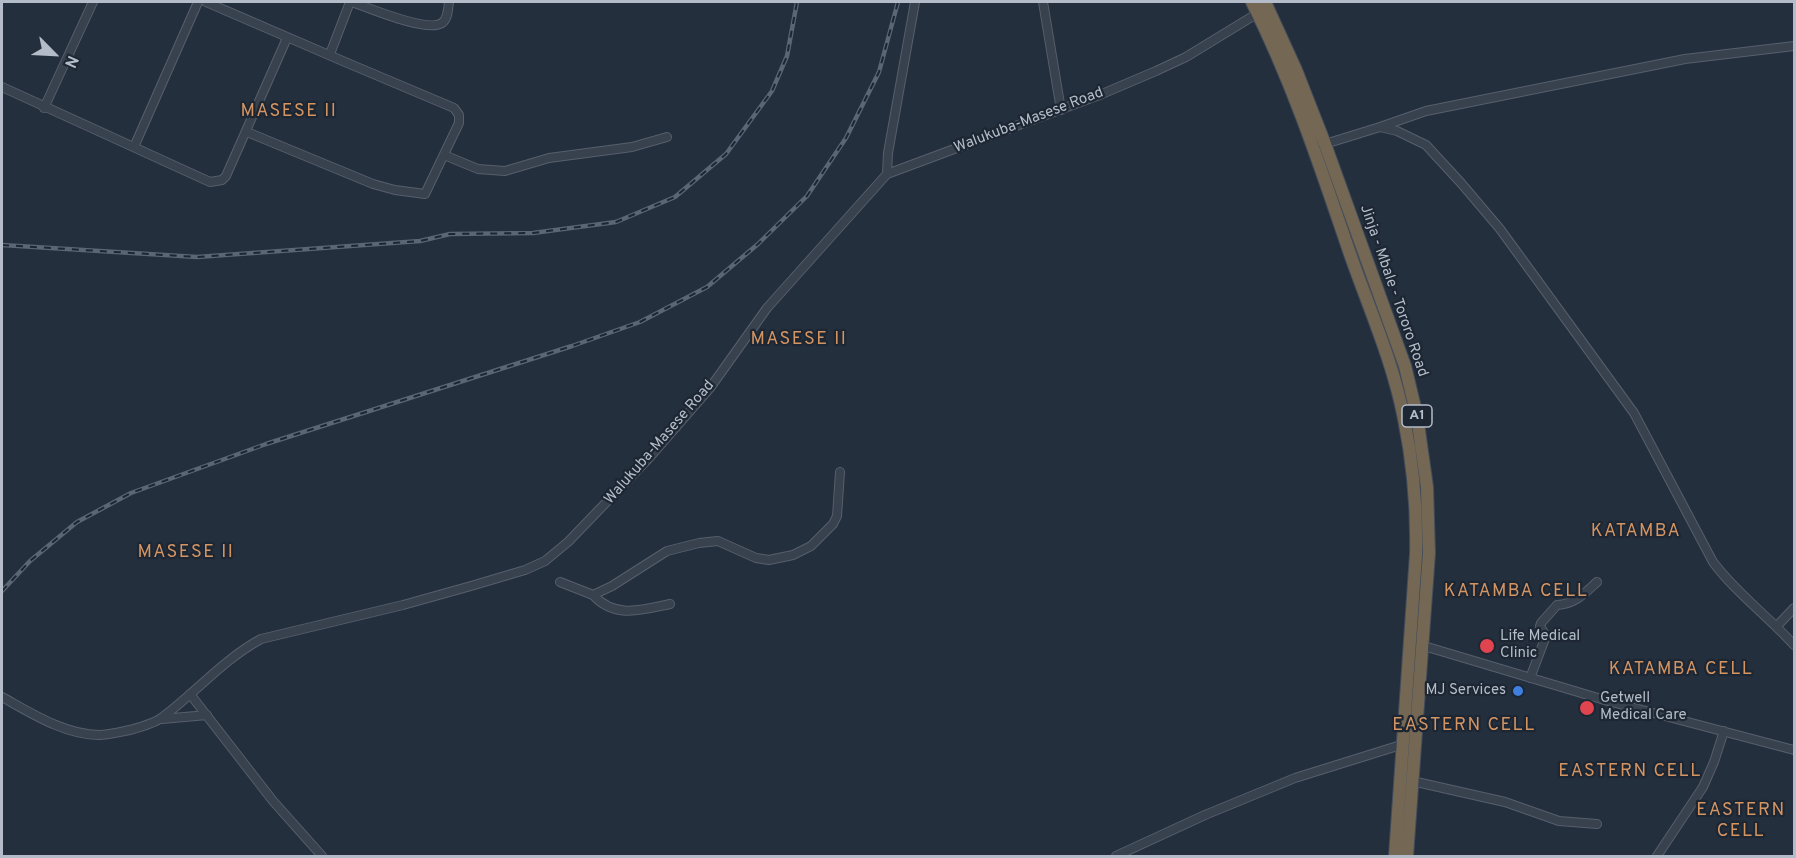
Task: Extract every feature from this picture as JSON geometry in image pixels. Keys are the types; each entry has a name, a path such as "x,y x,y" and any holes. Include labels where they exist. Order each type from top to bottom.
{"highway":[{"name":"Jinja - Mbale - Tororo Road","path":"1265,2 1296,70 1325,144 1405,366 1417,416 1427,487 1429,552 1407,856"},
{"name":"Jinja - Mbale - Tororo Road","path":"1255,7 1287,78 1315,149 1390,369 1404,418 1417,522 1395,856"}],"street":[{"path":"44,108 93,2"},
{"path":"134,147 198,2"},
{"path":"206,2 454,108 459,115 459,123 425,194 373,184 247,132"},
{"path":"330,54 351,2 431,26 441,24 447,18 449,2"},
{"path":"886,174 915,2"},
{"path":"1043,2 1061,110"},
{"name":"Walukuba-Masese Road","path":"2,697 32,713 82,734 119,733 162,719 232,657 261,639 471,586 525,570 556,553 657,450 710,388 767,308 886,174 1061,110 1186,57 1255,7"},
{"path":"2,87 210,182 216,182 226,176 287,38"},
{"path":"1325,144 1426,111 1685,59 1794,46"},
{"path":"1380,127 1397,131 1426,145 1500,229 1634,413 1713,562 1725,578 1794,645"},
{"path":"444,155 478,169 505,171 549,158 632,147 667,137"},
{"path":"593,595 612,586 667,551 699,543 718,541 756,558 769,560 793,555 811,546 833,524 837,516 840,472"},
{"path":"560,582 593,595 601,604 621,611 638,611 670,604"},
{"path":"1530,678 1546,636 1540,626 1541,623 1557,605 1576,601 1597,582"},
{"path":"1777,626 1794,608"},
{"path":"1424,646 1530,678 1794,750"},
{"path":"190,694 273,801 322,856"},
{"path":"162,719 207,715"},
{"path":"1657,856 1703,787 1724,731"},
{"path":"1116,856 1205,815 1295,778 1404,744"},
{"path":"1412,781 1505,802 1559,821 1597,824"}],"railway":[{"path":"2,245 197,257 420,241 450,234 533,233 616,222 675,197 726,154 772,91 787,56 797,2"},
{"path":"2,591 30,561 77,522 131,493 266,444 640,322 707,287 758,244 807,196 846,138 879,72 898,2"}],"place":[{"name":"Life Medical Clinic","path":"1487,646"},
{"name":"MJ Services","path":"1518,691"},
{"name":"Getwell Medical Care","path":"1587,708"}],"district":[{"name":"MASESE II","path":"289,112"},
{"name":"MASESE II","path":"799,340"},
{"name":"KATAMBA","path":"1636,532"},
{"name":"MASESE II","path":"186,553"},
{"name":"KATAMBA CELL","path":"1516,592"},
{"name":"KATAMBA CELL","path":"1681,670"},
{"name":"EASTERN CELL","path":"1464,726"},
{"name":"EASTERN CELL","path":"1630,772"},
{"name":"EASTERN CELL","path":"1741,821"}]}
